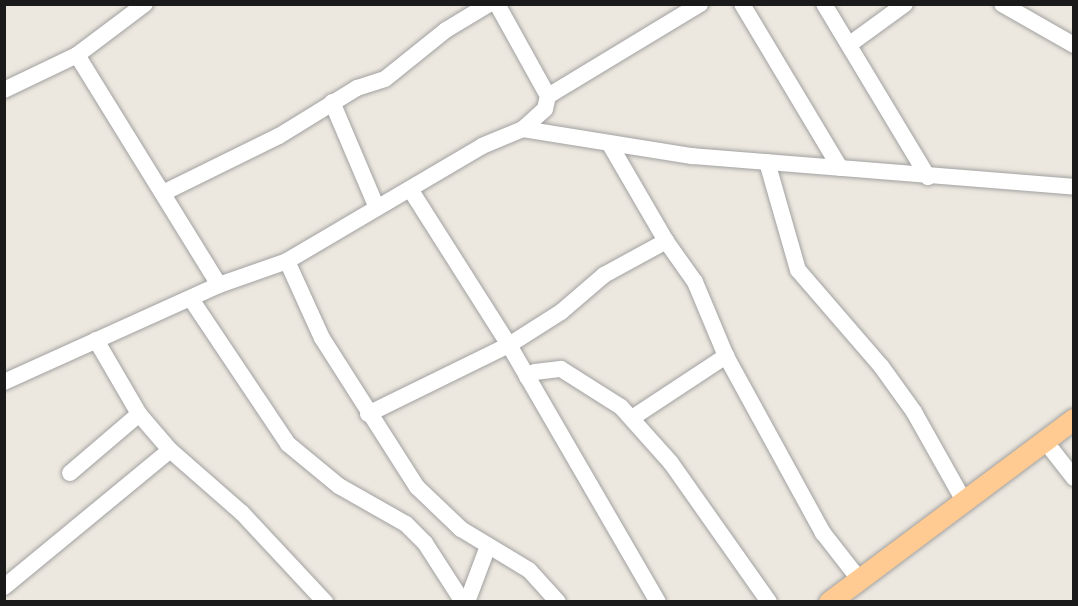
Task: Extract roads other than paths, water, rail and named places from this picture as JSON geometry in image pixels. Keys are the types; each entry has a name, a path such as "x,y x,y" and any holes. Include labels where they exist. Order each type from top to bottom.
{"main road":[{"path":"829,602 1074,419"}],"street":[{"path":"4,90 77,55 145,4"},
{"path":"163,193 279,136 332,102 385,79 446,30 489,4"},
{"path":"4,382 219,285 287,261 482,146 523,129 545,109 548,96 497,4"},
{"path":"548,96 700,4"},
{"path":"742,4 840,168"},
{"path":"824,4 928,177"},
{"path":"850,44 905,4"},
{"path":"1002,4 1074,45"},
{"path":"77,55 219,285"},
{"path":"332,102 377,207"},
{"path":"523,129 692,156 928,177 1074,187"},
{"path":"609,143 666,241 695,282 726,356 823,533 859,579"},
{"path":"767,162 798,270 881,366 914,412 964,501"},
{"path":"410,189 509,345 658,602"},
{"path":"368,414 509,345 561,312 604,275 666,241"},
{"path":"287,261 322,338 368,414 417,487 438,511 488,546 529,570 558,602"},
{"path":"191,299 288,444 339,486 406,524 425,543 465,602"},
{"path":"96,339 139,414 170,450 242,513 325,602"},
{"path":"632,418 726,356"},
{"path":"527,377 536,372 561,369 585,382 632,418 683,479 769,602"},
{"path":"70,474 139,414"},
{"path":"1045,441 1074,478"},
{"path":"4,587 170,450"},
{"path":"465,602 488,546"}]}
